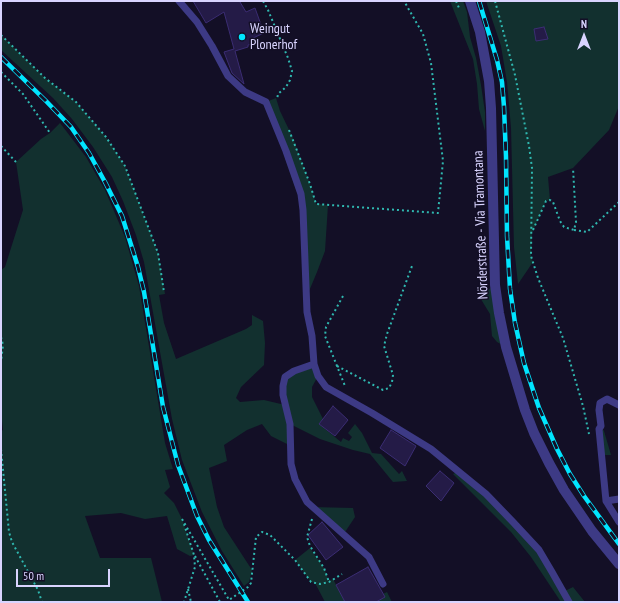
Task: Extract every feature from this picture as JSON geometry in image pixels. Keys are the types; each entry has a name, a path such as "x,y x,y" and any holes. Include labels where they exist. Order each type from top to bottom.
{"street":[{"name":"Nörderstraße - Via Tramontana","path":"470,1 480,32 489,81 492,108 495,285 506,347 525,410 534,433 549,462 564,490 592,531 619,564"}],"lane":[{"path":"179,1 197,22 228,76 245,92 266,102 297,180 302,202 307,312 312,336 314,364 318,376 326,387 431,449 486,494 538,550 569,602"},
{"path":"314,364 294,371 285,377 283,386 283,395 290,424 291,464 295,479 306,502 369,557 383,584"},
{"path":"619,405 607,399 600,403 599,410 601,426 599,429 599,436 606,501 619,522"},
{"path":"606,501 619,499"}],"path":[{"path":"263,1 292,70 290,80 276,98 278,104"},
{"path":"286,124 293,138 316,204 438,213 443,161 431,63 423,34 404,1"},
{"path":"495,1 515,75 529,146 532,168 532,256 538,278 563,338 583,406 589,437"},
{"path":"1,36 45,78 76,102 106,137 125,166 158,253 164,292"},
{"path":"1,72 23,94 50,133"},
{"path":"1,146 16,162"},
{"path":"573,168 576,222 574,230"},
{"path":"532,233 546,201 550,200 553,202 560,221 564,227 587,232 619,202"},
{"path":"337,366 383,390 389,388 393,375 384,346 412,266"},
{"path":"343,296 326,327 325,336 350,401"},
{"path":"1,336 3,345 1,362"},
{"path":"1,449 9,532 12,542 38,590 42,602"},
{"path":"315,511 307,537 310,546 324,568 329,582"},
{"path":"220,602 194,555 182,519 229,600 248,587 251,583 256,536 262,532 270,535 295,560 311,582 320,584 329,582 342,574"},
{"path":"184,602 195,566 194,555"},
{"path":"188,588 191,602"}],"green space":[{"path":"450,1 463,1 467,12 470,37 481,85 485,112 485,131 479,109 473,59"},
{"path":"486,1 619,1 619,106 609,130 573,168 548,177 550,200 546,201 532,233 531,256 533,262 518,284 514,247 511,128 507,82 501,46"},
{"path":"1,35 45,78 76,102 106,137 125,166 158,253 165,294 159,295 164,323 176,359 246,329 252,325 252,315 263,321 265,343 264,365 241,387 236,398 240,402 264,400 285,405 285,377 314,364 318,376 312,387 312,397 323,419 319,424 341,442 343,438 349,441 352,437 348,433 355,424 362,433 372,453 381,454 399,474 402,471 407,481 393,482 370,454 320,439 290,424 291,446 271,436 262,424 247,430 224,445 227,461 209,468 217,507 224,527 252,570 249,582 244,586 222,551 202,512 182,460 172,419 144,262 136,235 123,201 112,177 93,147 72,119 53,98 1,50"},
{"path":"276,98 280,111 293,138 316,204 328,205 325,251 307,296 303,210 266,102"},
{"path":"60,123 86,157 105,190 125,237 139,286 165,443 173,469 165,470 170,487 164,493 174,503 182,519 194,555 190,556 177,549 167,516 145,519 121,513 85,516 100,558 151,558 162,602 1,602 1,431 3,430 1,411 1,270 5,267 23,210 16,162"},
{"path":"495,285 506,347 497,342 492,336 490,314 479,296"},
{"path":"601,426 604,431 611,455 601,455"},
{"path":"459,471 539,550 563,592 573,587 585,602 561,602 531,557 511,532 453,474"},
{"path":"311,507 353,508 355,517 343,535"},
{"path":"310,548 324,568 329,581 333,579 345,602 325,602 315,583 311,582 295,560"},
{"path":"387,592 392,602 376,602 384,597 383,594"}],"building":[{"path":"193,1 242,1 240,2 246,12 255,8 264,33 251,39 253,44 235,51 244,84 232,73 224,52 234,49 224,12 206,23"},
{"path":"544,27 548,39 536,41 534,29"},
{"path":"333,406 348,420 335,436 319,424"},
{"path":"391,430 416,446 405,466 380,448"},
{"path":"440,471 454,483 441,501 426,486"},
{"path":"322,522 343,547 326,560 308,535"},
{"path":"368,567 385,597 376,602 345,602 336,585"}],"railway":[{"path":"479,1 502,82 510,289 515,323 524,363 539,408 570,474 619,544"},
{"path":"1,57 71,127 89,153 122,216 144,292 163,407 178,465 197,516 209,540 248,602"}],"place":[{"name":"Weingut Plonerhof","path":"242,37"}]}
